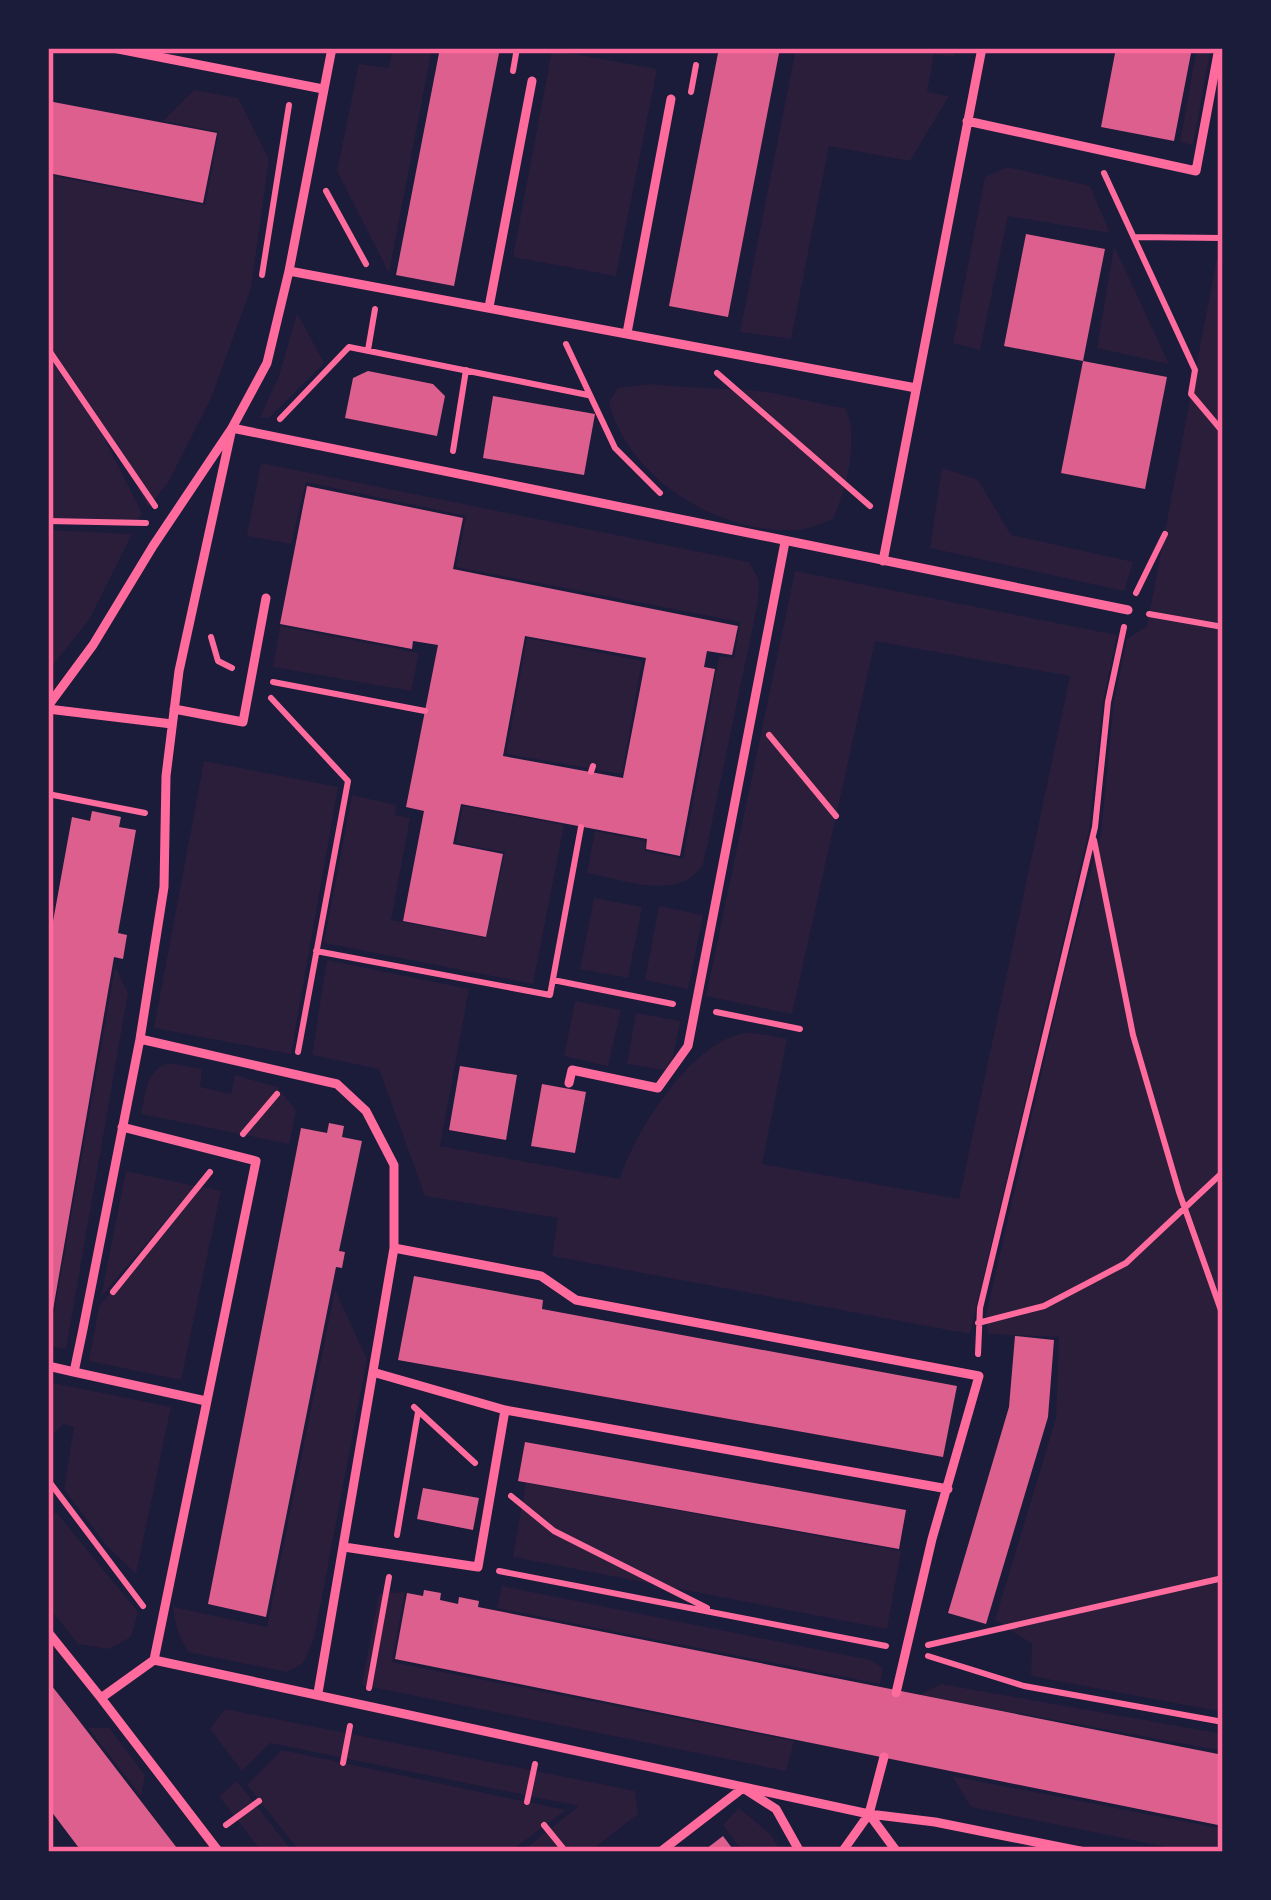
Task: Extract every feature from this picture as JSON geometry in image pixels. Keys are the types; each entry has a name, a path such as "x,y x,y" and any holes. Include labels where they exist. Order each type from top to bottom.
{"lane":[{"path":"113,48 323,89"},
{"path":"172,724 48,707 232,428 267,363 332,48"},
{"path":"883,561 982,48"},
{"path":"967,121 1196,171 1219,48"},
{"path":"489,307 532,81"},
{"path":"627,333 671,99"},
{"path":"289,271 916,388"},
{"path":"232,428 1128,610"},
{"path":"74,1372 140,1039 164,887 174,709 232,428"},
{"path":"569,1083 572,1070 658,1088 688,1046 785,542"},
{"path":"174,709 243,722 266,598"},
{"path":"140,1039 337,1084 366,1111 394,1166 394,1248 376,1372 317,1693"},
{"path":"101,1698 154,1660 256,1161 122,1127"},
{"path":"394,1248 542,1276 576,1300 979,1376 896,1693"},
{"path":"48,1366 206,1401"},
{"path":"376,1372 505,1410 948,1490"},
{"path":"344,1547 478,1567 505,1410"},
{"path":"48,1632 219,1852"},
{"path":"154,1660 869,1814 1085,1852"},
{"path":"842,1852 869,1814 884,1757"},
{"path":"660,1852 743,1788"},
{"path":"743,1788 776,1808 800,1852"},
{"path":"869,1814 897,1852"}],"path":[{"path":"689,102 696,65"},
{"path":"259,294 293,83"},
{"path":"1092,148 1196,370 1191,394 1223,433"},
{"path":"319,177 379,288 368,351"},
{"path":"1134,237 1223,238"},
{"path":"554,319 615,448 688,521"},
{"path":"265,434 349,347 588,394"},
{"path":"48,349 167,524"},
{"path":"449,472 466,370"},
{"path":"717,373 890,523"},
{"path":"48,520 167,524"},
{"path":"979,1376 978,1323 1093,834 1108,702 1128,610 1165,534"},
{"path":"197,587 218,661 252,678 425,711"},
{"path":"1128,610 1223,627"},
{"path":"252,678 348,781 300,1039"},
{"path":"752,714 836,816"},
{"path":"48,794 165,817"},
{"path":"316,951 550,995 581,827"},
{"path":"1093,834 1133,1035 1184,1208 1223,1316"},
{"path":"111,1294 295,1074"},
{"path":"978,1323 1044,1306 1126,1263 1223,1172"},
{"path":"376,1372 554,1531 717,1613"},
{"path":"343,1763 393,1555 418,1412"},
{"path":"48,1480 160,1628"},
{"path":"478,1567 906,1650 1024,1686 1223,1722"},
{"path":"906,1650 1223,1578"},
{"path":"527,1802 540,1742"},
{"path":"208,1838 259,1801"},
{"path":"544,1825 566,1852"}],"shaded area":[{"path":"393,48 432,48 389,273 337,171 359,64 389,68"},
{"path":"796,48 952,48 955,57 934,54 927,92 949,96 910,161 829,146 791,339 740,332"},
{"path":"1197,48 1211,48 1193,145 1180,142"},
{"path":"552,50 657,69 616,276 513,257"},
{"path":"194,90 238,98 269,159 251,288 212,396 168,483 148,507 104,426 48,343 48,175 205,205 219,132 163,121"},
{"path":"1007,167 1090,186 1110,233 1008,216 980,350 953,343 985,177"},
{"path":"1223,226 1223,1712 1031,1676 1032,1644 995,1620 1056,1418 1059,1337 988,1334 986,1315 1101,833 1114,701 1127,639 1147,626"},
{"path":"1114,246 1169,364 1097,348"},
{"path":"297,313 324,363 269,418 260,417 279,376"},
{"path":"48,355 100,430 142,513 134,525 48,523"},
{"path":"650,384 758,391 845,408 851,448 833,519 802,529 768,529 738,523 681,497 636,455 619,430 609,402 618,388"},
{"path":"261,463 749,562 759,580 758,602 703,865 680,883 665,886 587,873 595,831 645,841 645,851 683,859 719,656 734,658 740,622 456,567 466,516 306,482 291,544 247,536"},
{"path":"942,468 978,480 1011,535 1133,562 1124,591 930,548"},
{"path":"48,530 132,534 89,620 48,671"},
{"path":"795,571 1117,635 1103,701 1089,830 970,1334 552,1256 558,1218 425,1196 379,1069 312,1055 327,960 469,989 440,1146 620,1179 653,1113 708,1050 748,1033 787,1039 762,1164 959,1199 1070,676 875,641 792,1014 706,996"},
{"path":"280,626 419,653 411,691 273,667"},
{"path":"527,638 642,661 622,774 506,754"},
{"path":"204,761 338,787 291,1054 154,1028"},
{"path":"352,795 396,805 395,815 410,818 391,920 486,938 505,852 456,843 463,806 564,825 533,984 324,943"},
{"path":"594,898 642,907 628,978 580,969"},
{"path":"659,906 703,915 688,989 645,980"},
{"path":"115,967 128,993 66,1349 48,1346 48,1313 54,1313"},
{"path":"575,1001 621,1010 608,1066 564,1056"},
{"path":"636,1013 680,1021 670,1071 627,1064"},
{"path":"168,1063 202,1069 200,1087 231,1094 235,1075 277,1087 296,1110 289,1144 141,1114 151,1077"},
{"path":"126,1171 195,1186 101,1297"},
{"path":"203,1187 221,1191 181,1380 89,1361 99,1306"},
{"path":"335,1290 367,1359 314,1639 303,1663 287,1672 188,1652 173,1607 267,1627"},
{"path":"48,1382 171,1407 136,1574 106,1545 64,1489 74,1427 63,1424 48,1440"},
{"path":"526,1483 901,1551 887,1629 513,1557"},
{"path":"56,1512 138,1612 131,1637 109,1649 78,1644 48,1606 48,1516"},
{"path":"502,1586 870,1660 883,1668 880,1684 497,1608"},
{"path":"405,1592 392,1662 794,1741 786,1771 362,1685 379,1594"},
{"path":"941,1684 1223,1734 1223,1751 919,1695"},
{"path":"225,1709 635,1791 638,1814 589,1852 521,1852 579,1806 270,1743 242,1771 210,1729"},
{"path":"88,1728 109,1728 145,1775 141,1796"},
{"path":"282,1750 566,1810 509,1852 300,1852 247,1785"},
{"path":"952,1776 1223,1829 1223,1852 1191,1852 971,1807"},
{"path":"237,1781 293,1852 262,1852 219,1796"},
{"path":"739,1808 771,1835 781,1852 743,1852 723,1825"}],"building":[{"path":"440,48 500,48 454,286 396,275"},
{"path":"719,48 780,48 728,317 669,306"},
{"path":"1116,48 1192,48 1174,141 1101,127"},
{"path":"48,101 217,133 203,203 48,173"},
{"path":"1026,234 1105,249 1083,361 1004,346"},
{"path":"1083,361 1167,377 1145,489 1061,473"},
{"path":"368,371 433,384 445,396 437,436 345,418 353,378"},
{"path":"493,396 595,414 584,475 483,458"},
{"path":"307,486 463,518 453,569 738,626 732,655 707,651 704,667 715,669 680,856 646,849 647,839 461,804 453,844 503,854 486,937 403,921 424,811 406,807 438,645 413,641 412,649 280,624","holes":["525,636 646,658 623,778 503,756"]},
{"path":"92,811 121,817 119,827 136,830 118,933 127,935 123,959 114,957 53,1310 48,1310 48,949 72,817 90,821"},
{"path":"460,1066 517,1075 506,1140 449,1130"},
{"path":"542,1084 586,1092 575,1153 531,1146"},
{"path":"329,1123 344,1126 342,1137 362,1141 339,1251 345,1252 342,1268 336,1267 266,1617 208,1604 301,1128 327,1133"},
{"path":"414,1276 543,1300 542,1309 957,1386 943,1457 398,1360"},
{"path":"1015,1336 1054,1340 1048,1417 986,1624 948,1613 1009,1407"},
{"path":"525,1442 906,1510 899,1549 518,1481"},
{"path":"423,1488 479,1498 473,1530 417,1519"},
{"path":"424,1590 441,1593 440,1600 458,1604 459,1597 479,1601 478,1607 1223,1755 1223,1826 395,1659 407,1593 423,1596"},
{"path":"48,1681 180,1852 82,1852 48,1807"},
{"path":"723,1836 735,1852 702,1852"}]}
